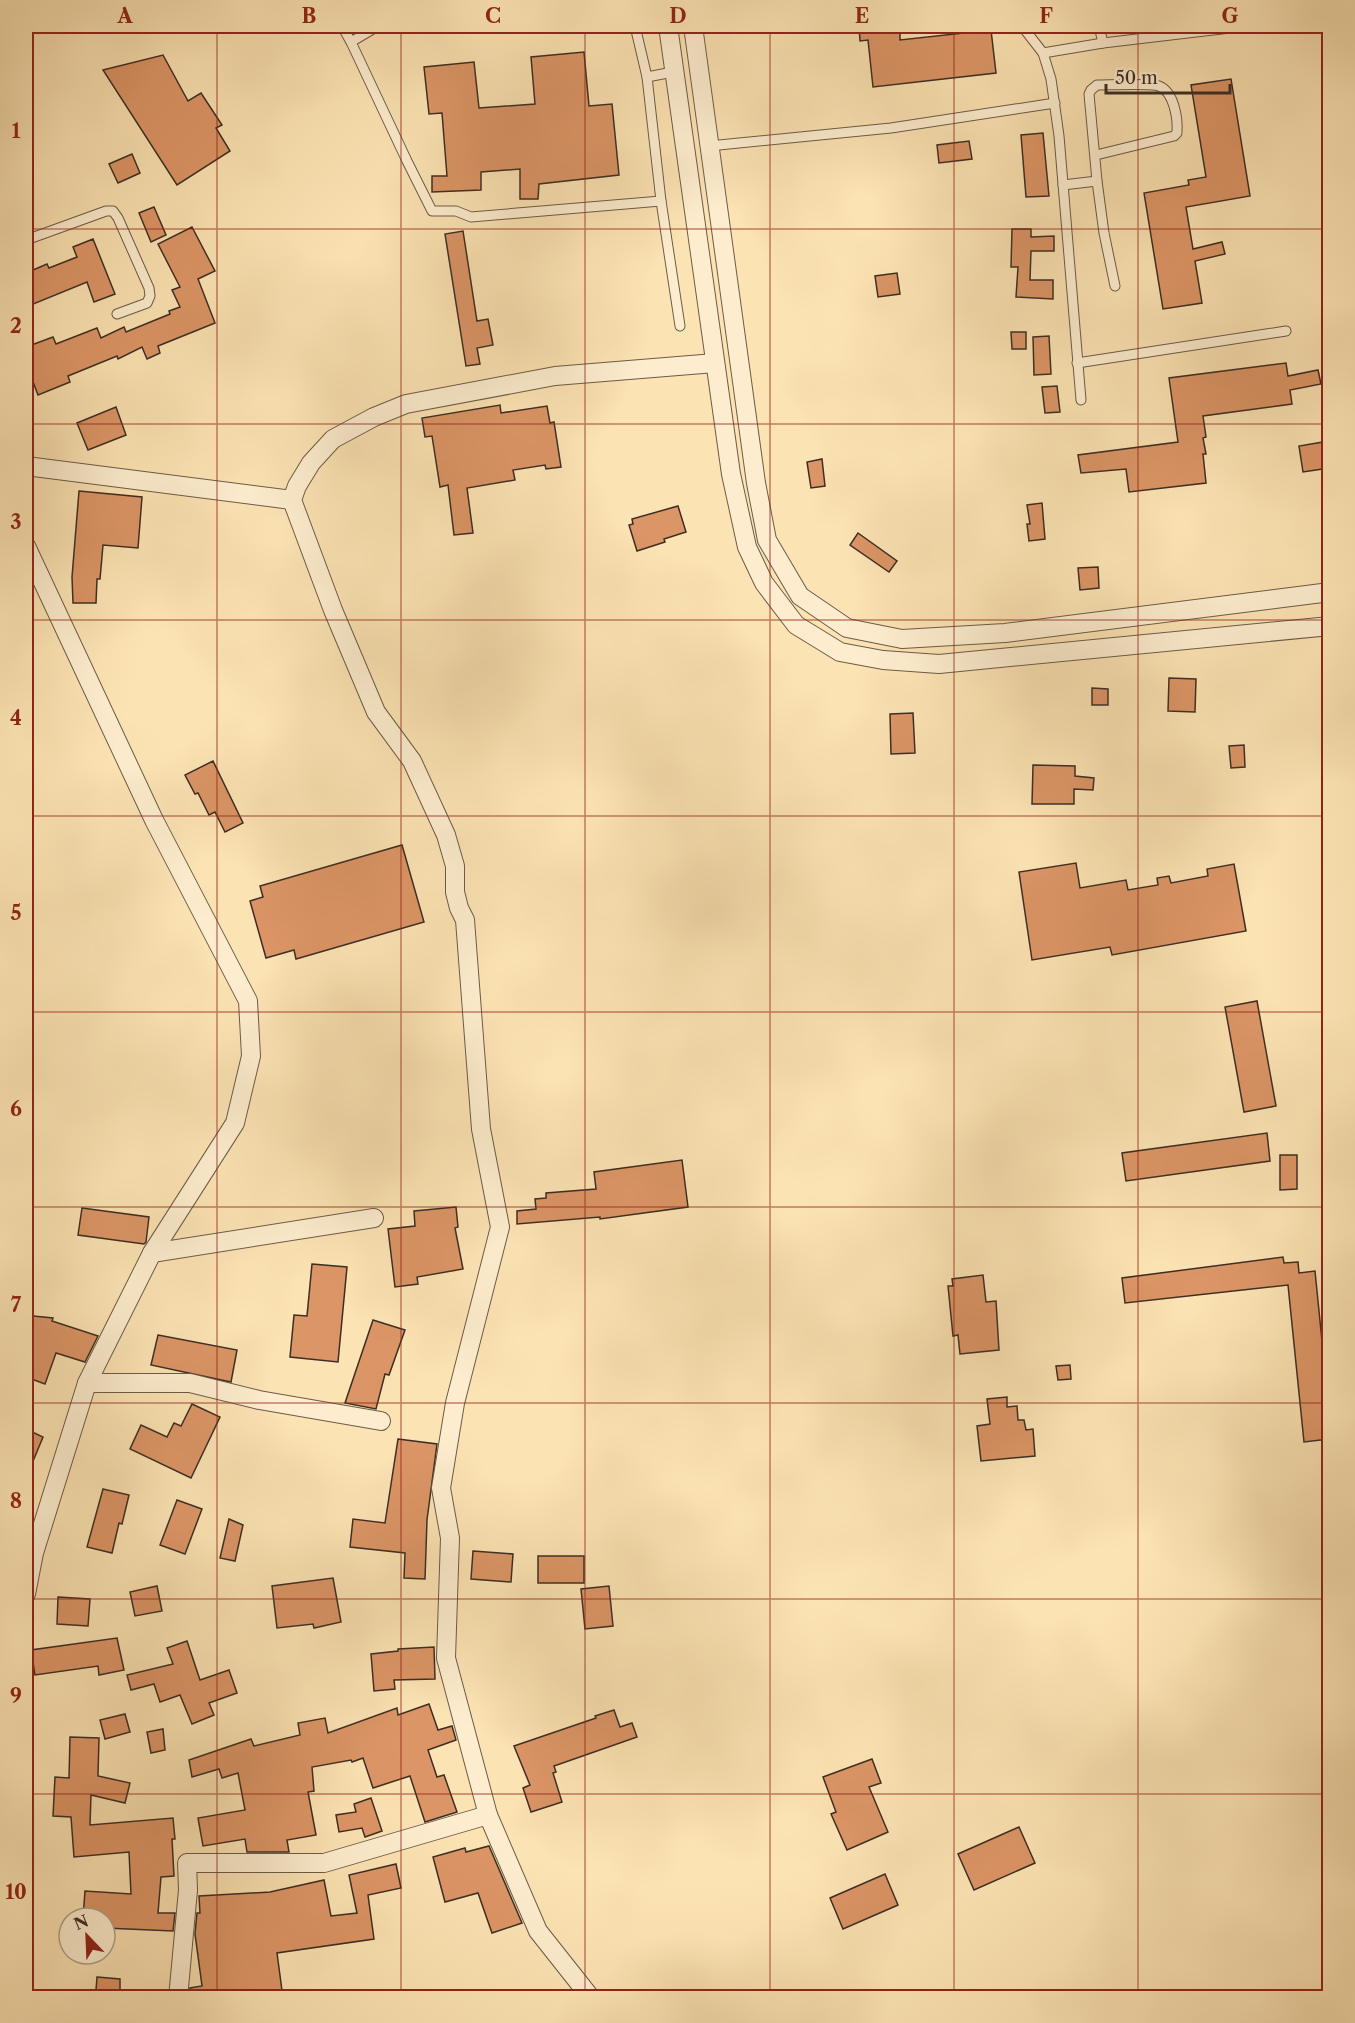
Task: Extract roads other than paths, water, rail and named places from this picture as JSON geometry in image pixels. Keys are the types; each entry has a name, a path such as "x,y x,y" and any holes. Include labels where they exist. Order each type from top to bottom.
{"street":[{"path":"668,26 731,474 747,547 764,584 796,625 840,652 883,660 939,664 1329,626"},
{"path":"693,26 762,518 767,540 800,596 848,628 902,639 1005,633 1329,592"},
{"path":"591,1998 538,1931 488,1815 446,1658 450,1538 441,1488 455,1403 500,1227 480,1129 465,921 455,892 455,866 446,835 412,761 376,712 333,610 292,500 297,486 311,464 333,439 374,417 406,404 555,376 715,363"},
{"path":"26,466 292,500"},
{"path":"26,546 154,820 248,1001 251,1056 236,1123 152,1253 87,1383 30,1552 26,1594"},
{"path":"152,1253 374,1218"},
{"path":"87,1383 190,1383 259,1400 381,1421"},
{"path":"178,1998 188,1890 187,1863 324,1863 488,1815"}],"lane":[{"path":"342,26 432,211 456,211 471,217 661,201"},
{"path":"351,42 378,26"},
{"path":"635,26 646,77 661,201 681,326"},
{"path":"1022,26 1043,53 1051,79 1063,185 1081,400"},
{"path":"1099,26 1103,43"},
{"path":"1043,53 1103,43 1247,26"},
{"path":"646,77 673,72"},
{"path":"1096,155 1174,136 1178,128 1168,92 1158,85 1097,86 1089,94 1104,233 1115,286"},
{"path":"709,146 891,128 1054,104"},
{"path":"1063,185 1097,181"},
{"path":"26,240 106,211 113,211 145,278 150,296 147,303 117,314"},
{"path":"1077,363 1286,331"}]}
